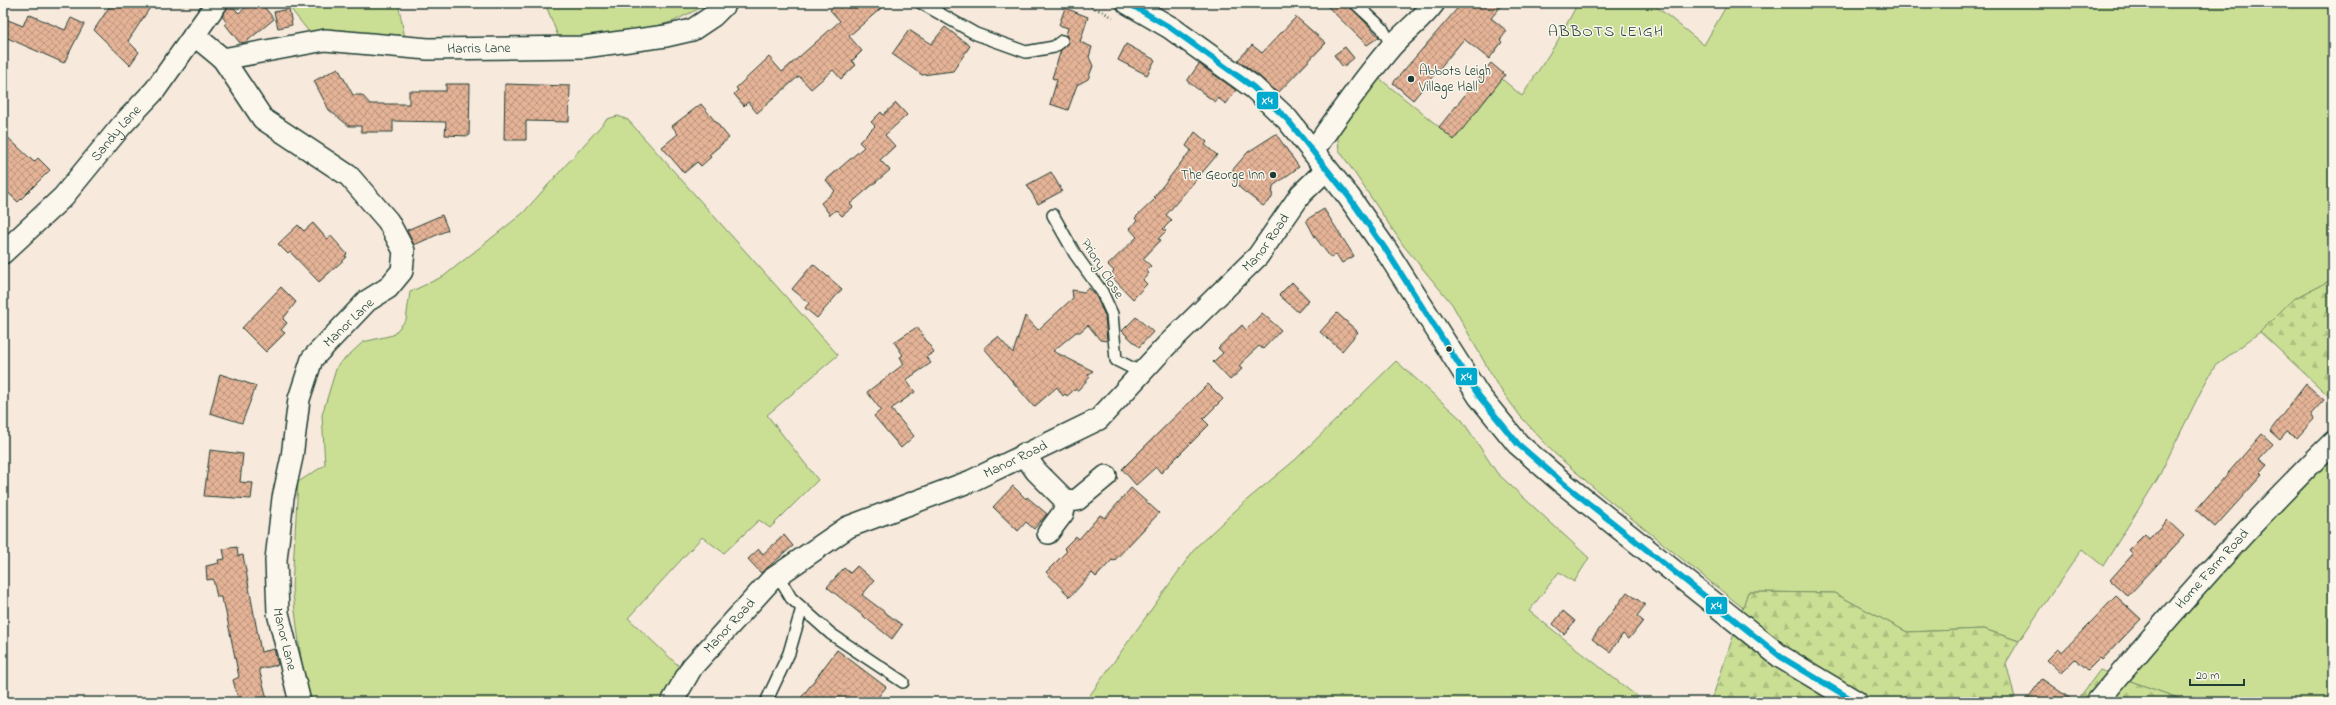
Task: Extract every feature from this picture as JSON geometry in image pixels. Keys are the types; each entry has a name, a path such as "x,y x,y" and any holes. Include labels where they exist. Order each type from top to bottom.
{"main road":[{"path":"1128,3 1171,28 1253,87 1262,103 1287,119 1314,150 1386,250 1479,396 1518,444 1563,483 1775,652 1856,702"}],"street":[{"name":"Sandy Lane","path":"3,254 63,197 122,125 156,90 217,3"},
{"name":"Harris Lane","path":"223,59 326,40 428,49 584,47 639,40 692,30 713,16 726,3"},
{"path":"1314,150 1349,99 1392,46 1427,13 1434,3"},
{"name":"Manor Lane","path":"194,36 223,59 263,119 349,176 388,222 404,251 402,271 388,288 367,301 312,359 299,399 292,457 283,498 276,560 278,613 300,702"},
{"name":"Manor Road","path":"672,702 692,667 771,580 848,527 971,481 1099,419 1142,373 1258,256 1301,194 1327,169"},
{"name":"Home Farm Road","path":"2097,702 2181,602 2284,490 2333,442"},
{"path":"1024,454 1036,471 1066,501"},
{"path":"1066,501 1077,500 1106,476"},
{"path":"1048,533 1063,512 1066,501"}],"lane":[{"path":"921,3 976,34 1026,52 1054,47 1062,41"},
{"path":"1354,3 1382,28 1392,46"},
{"name":"Priory Close","path":"1053,215 1075,254 1102,292 1112,314 1116,360 1142,373"},
{"path":"778,576 791,598 831,634 903,682"},
{"path":"766,702 789,653 802,608"}],"green space":[{"path":"286,3 398,3 406,43 313,37"},
{"path":"545,3 710,3 674,21 629,34 560,41"},
{"path":"1578,3 1652,3 1704,45 1728,3 2333,3 2333,279 2292,300 2260,332 2215,366 2158,478 2103,566 2082,549 2019,641 1984,629 1907,632 1834,593 1748,592 1743,608 1600,493 1554,453 1521,417 1496,383 1452,304 1403,245 1339,150 1337,130 1379,78 1454,139 1502,79 1522,96 1557,42"},
{"path":"618,116 628,120 838,355 767,415 818,480 770,528 759,520 724,553 702,537 628,618 682,669 663,702 310,702 305,690 292,587 298,482 325,465 322,415 337,366 363,342 393,335 406,320 410,292 444,276 523,213 607,119"},
{"path":"2333,279 2333,400 2260,332 2292,300"},
{"path":"1396,361 1462,420 1497,473 1589,558 1574,582 1559,572 1529,611 1644,702 1085,702 1196,547 1248,499 1295,460"},
{"path":"2333,451 2333,702 2189,702 2125,679"},
{"path":"1748,592 1834,593 1907,632 1984,629 2019,641 2006,663 2016,702 1711,702"},
{"path":"2100,670 2189,702 2076,702"}],"building":[{"path":"112,3 153,3 128,41 139,52 130,65 94,30"},
{"path":"229,3 239,13 251,3 261,3 274,19 246,42 240,43 225,24 227,23 222,16"},
{"path":"838,3 887,3 849,36 862,51 852,61 856,65 841,79 833,70 811,89 799,76 757,113 748,102 744,106 734,94 738,90 736,88 769,57 782,72 840,21 830,10"},
{"path":"1324,3 1347,3 1379,37 1367,45"},
{"path":"1462,3 1504,3 1491,18 1507,31 1500,40 1502,42 1489,59 1464,39 1413,100 1393,83"},
{"path":"1065,8 1088,17 1080,42 1092,47 1089,57 1093,66 1088,79 1077,85 1068,110 1050,104 1057,80 1052,78 1061,50 1069,43 1066,35 1068,28 1059,25"},
{"path":"289,9 292,25 278,28 274,12"},
{"path":"28,14 65,30 71,18 84,24 64,63 3,36 3,18 23,26"},
{"path":"1296,17 1326,43 1278,93 1238,60 1252,45 1262,53"},
{"path":"945,27 970,46 953,71 922,75 892,54 909,30 931,44"},
{"path":"1126,44 1155,60 1147,75 1118,60"},
{"path":"1345,47 1354,58 1343,67 1334,55"},
{"path":"1491,63 1505,75 1454,140 1439,127"},
{"path":"1199,64 1236,90 1226,104 1218,98 1215,102 1187,81"},
{"path":"338,68 353,95 362,95 370,104 409,104 409,91 446,91 446,84 470,84 469,136 445,135 446,122 393,121 393,132 361,132 361,126 349,126 329,110 314,81"},
{"path":"505,84 570,86 569,122 526,121 526,140 504,140"},
{"path":"896,103 907,115 885,135 895,146 880,160 890,170 850,204 853,207 842,216 836,210 830,215 821,203 835,191 826,180 864,147 859,142 875,126 871,122 881,112 883,115"},
{"path":"701,104 729,138 709,155 711,157 701,166 697,162 684,173 662,147 678,134 672,126"},
{"path":"1195,132 1207,142 1205,145 1217,155 1166,215 1172,220 1163,229 1166,231 1158,239 1161,240 1143,259 1151,266 1146,271 1149,273 1143,280 1147,284 1133,299 1110,275 1114,271 1108,265 1137,237 1129,228 1137,221 1135,218 1156,198 1154,197 1191,150 1186,146"},
{"path":"3,133 34,162 38,158 50,170 18,202 3,188"},
{"name":"The George Inn","path":"1276,134 1299,167 1273,186 1272,198 1263,206 1241,189 1229,174 1248,152"},
{"path":"1051,172 1062,191 1038,204 1027,185"},
{"path":"1324,209 1354,256 1342,263 1336,254 1331,258 1315,237 1306,220"},
{"path":"442,215 448,230 414,245 407,230"},
{"path":"313,223 327,239 331,236 347,254 345,256 347,257 319,282 290,252 288,254 278,244 298,225 304,231"},
{"path":"813,264 842,289 817,318 805,308 809,303 792,289"},
{"path":"1292,282 1309,300 1298,312 1279,295"},
{"path":"281,287 296,302 283,319 287,323 281,330 285,333 266,352 242,328"},
{"path":"1089,288 1096,296 1105,316 1107,341 1100,340 1088,325 1080,332 1076,332 1053,351 1093,371 1088,375 1090,377 1078,390 1074,390 1067,396 1065,394 1063,396 1057,387 1034,407 984,348 998,337 1013,353 1025,316 1038,330 1073,298 1072,290 1084,292"},
{"path":"1262,313 1281,330 1263,349 1259,346 1248,356 1239,366 1242,369 1230,380 1213,362 1223,353 1218,348 1242,325 1246,330"},
{"path":"1337,313 1358,332 1342,351 1320,332"},
{"path":"1136,317 1153,332 1139,347 1122,331"},
{"path":"917,327 934,352 926,357 931,363 906,380 915,392 891,409 914,436 901,448 874,416 881,410 867,392 904,364 900,357 903,355 894,342"},
{"path":"220,374 256,386 242,423 210,413"},
{"path":"1208,384 1223,399 1203,419 1209,425 1161,473 1156,467 1136,485 1122,469"},
{"path":"2306,384 2324,400 2311,414 2314,419 2297,438 2287,432 2280,440 2270,431"},
{"path":"2262,434 2273,444 2259,459 2267,465 2260,473 2262,475 2215,527 2196,510"},
{"path":"210,450 243,454 240,482 253,483 251,499 204,496"},
{"path":"1013,486 1026,499 1027,497 1047,514 1034,529 1026,522 1018,531 993,507"},
{"path":"1131,488 1159,513 1114,561 1112,560 1096,577 1092,573 1070,597 1046,572 1067,551 1064,548 1076,536 1079,539 1100,515 1105,518"},
{"path":"2167,520 2184,536 2128,596 2110,580 2133,554 2129,550 2145,534 2149,539"},
{"path":"784,535 793,546 761,573 748,559 759,549 763,554"},
{"path":"237,547 238,556 243,555 261,652 274,649 278,665 259,669 268,702 239,702 233,680 239,677 224,603 222,603 221,597 217,597 213,579 207,580 206,566 219,563 218,560 225,559 223,549"},
{"path":"857,566 874,581 862,595 902,625 892,639 827,587 844,568 850,573"},
{"path":"1627,592 1645,605 1637,616 1643,621 1629,639 1623,634 1610,652 1592,639"},
{"path":"2116,596 2141,619 2102,660 2100,658 2088,670 2075,659 2061,673 2047,660 2058,649 2062,652"},
{"path":"1563,611 1575,621 1564,634 1553,624"},
{"path":"837,650 886,687 874,702 798,702"},
{"path":"2042,679 2075,702 2025,702"}],"transit line":[{"name":"X4","path":"1128,3 1171,28 1253,87 1287,119 1349,197 1386,250 1479,396 1518,444 1563,483 1781,657 1856,702"}],"place":[{"name":"Abbots Leigh Village Hall","path":"1411,79"},
{"name":"The George Inn","path":"1273,175"}],"district":[{"name":"ABBOTS LEIGH","path":"1606,32"}]}
